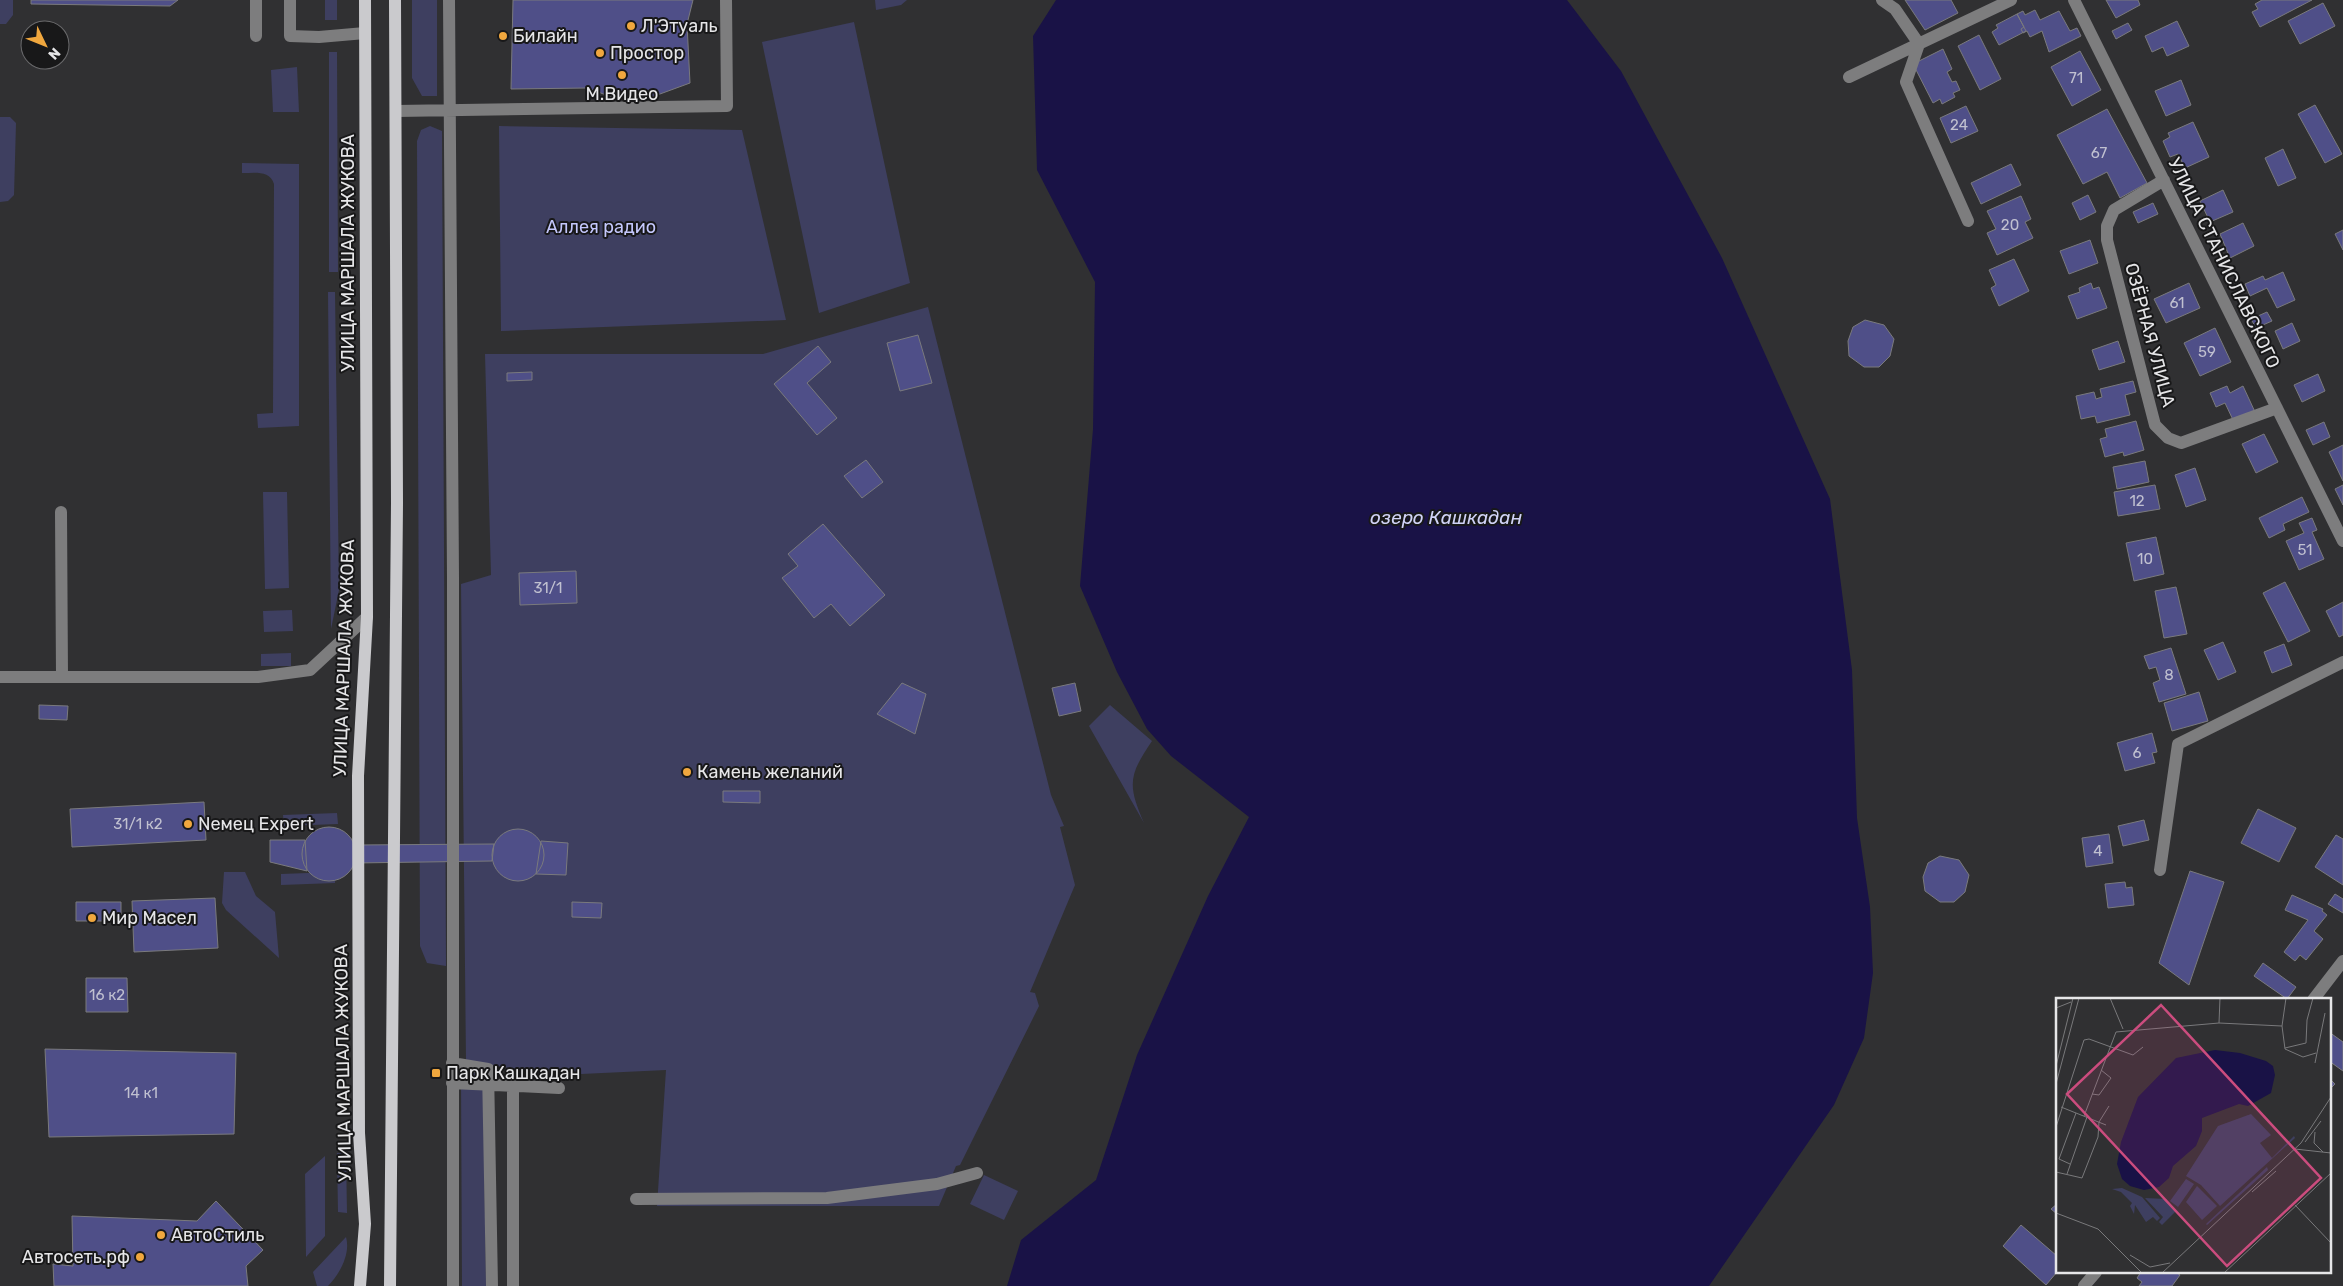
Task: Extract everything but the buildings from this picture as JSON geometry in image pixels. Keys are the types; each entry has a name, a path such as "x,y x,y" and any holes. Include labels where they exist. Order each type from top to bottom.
{"main road":[{"name":"УЛИЦА МАРШАЛА ЖУКОВА","path":"360,1286 365,1224 359,1133 358,776 367,617 365,0"},
{"path":"390,1286 397,513 394,0"}],"street":[{"path":"256,0 256,36"},
{"path":"290,0 290,36 319,37 365,33"},
{"path":"449,0 453,567 453,1286"},
{"path":"396,111 726,106 726,0"},
{"path":"1882,0 1895,9 1918,44"},
{"path":"1849,77 2011,0"},
{"name":"УЛИЦА СТАНИСЛАВСКОГО","path":"2074,0 2343,541"},
{"path":"1918,44 1906,82 1968,221"},
{"name":"ОЗЁРНАЯ УЛИЦА","path":"2164,180 2114,210 2107,226 2107,240 2155,425 2168,438 2181,443 2277,408"},
{"path":"61,512 62,678"},
{"path":"0,677 258,677 310,670 367,617"},
{"path":"2160,870 2178,744 2343,662"},
{"path":"2315,998 2343,961"},
{"path":"452,1063 488,1069 492,1286"},
{"path":"452,1083 559,1088"},
{"path":"513,1086 513,1286"},
{"path":"636,1199 827,1198 937,1184 977,1173"},
{"path":"2084,1286 2094,1274"}],"green space":[{"path":"0,0 13,0 13,15 6,24 0,24"},
{"path":"325,0 337,0 337,20 325,20"},
{"path":"412,0 437,0 437,96 422,96 412,78"},
{"path":"875,0 907,0 901,5 876,10"},
{"path":"854,22 910,283 819,313 762,42"},
{"path":"329,52 337,52 338,272 329,272"},
{"path":"297,67 299,112 273,112 271,70"},
{"path":"0,117 10,117 16,123 14,195 8,201 0,202"},
{"path":"430,126 442,131 446,966 427,963 420,946 417,141 421,130"},
{"name":"Аллея радио","path":"499,126 742,130 786,320 501,331"},
{"path":"242,163 299,164 299,426 258,428 257,414 273,413 274,184 266,174 242,173"},
{"path":"328,292 335,292 339,590 331,629"},
{"path":"928,307 1051,795 1064,826 1060,827 1075,885 1030,992 1035,993 1039,1006 960,1165 956,1166 939,1206 657,1206 666,1070 560,1075 466,1062 461,584 491,575 485,354 763,354"},
{"path":"263,492 287,492 289,588 265,589"},
{"path":"292,610 293,631 264,632 263,611"},
{"path":"291,653 291,666 261,666 261,654"},
{"path":"1110,705 1152,741 1139,763 1133,780 1135,799 1144,823 1089,726"},
{"path":"337,813 338,824 284,826 283,815"},
{"path":"224,872 245,872 256,896 275,912 279,958 226,910 222,903"},
{"path":"335,872 335,883 281,885 281,874"},
{"path":"471,1070 483,1075 486,1286 462,1286 461,1077"},
{"path":"337,1153 346,1154 347,1213 338,1212"},
{"path":"325,1156 325,1236 306,1257 305,1174"},
{"path":"984,1175 1018,1191 1004,1220 970,1204"},
{"path":"346,1237 347,1250 340,1270 328,1286 317,1286 313,1272"}],"water":[{"name":"озеро Кашкадан","path":"1056,0 1567,0 1621,71 1722,258 1830,499 1852,670 1857,818 1870,907 1873,973 1864,1038 1834,1105 1709,1286 1007,1286 1021,1240 1096,1180 1137,1055 1208,896 1249,817 1171,756 1147,729 1117,672 1080,586 1093,429 1095,282 1037,170 1033,36"}],"place":[{"name":"Л'Этуаль","path":"631,26"},
{"name":"Билайн","path":"503,36"},
{"name":"Простор","path":"600,53"},
{"name":"М.Видео","path":"622,75"},
{"name":"Камень желаний","path":"687,772"},
{"name":"Nемец Expert","path":"188,824"},
{"name":"Мир Масел","path":"92,918"},
{"name":"Парк Кашкадан","path":"436,1073"},
{"name":"АвтоСтиль","path":"161,1235"},
{"name":"Автосеть.рф","path":"140,1257"}]}
